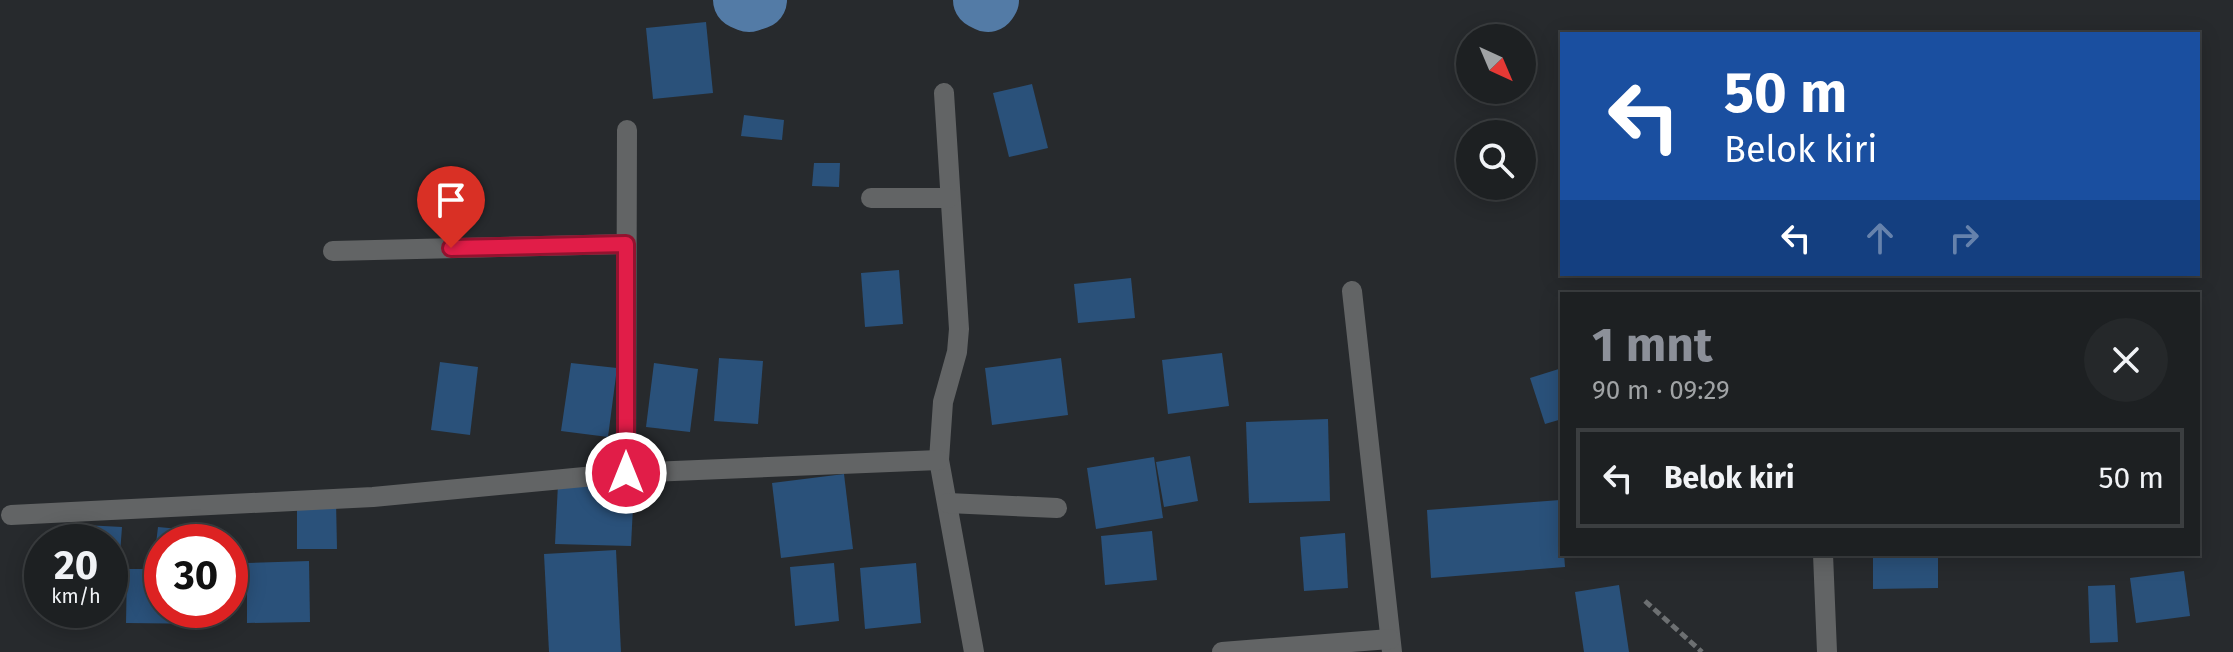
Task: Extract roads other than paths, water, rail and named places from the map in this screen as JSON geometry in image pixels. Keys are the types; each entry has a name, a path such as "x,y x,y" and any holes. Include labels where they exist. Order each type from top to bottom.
{"street":[{"path":"944,93 959,329 957,352 943,402 939,460 974,652"},
{"path":"626,473 627,130"},
{"path":"871,198 949,198"},
{"path":"333,251 626,244"},
{"path":"1222,652 1391,645 1352,291"},
{"path":"11,515 373,497 626,473 939,460"},
{"path":"948,503 1057,508"},
{"path":"1823,556 1827,652"}],"waterway":[{"path":"742,0 749,3 758,0"},
{"path":"982,0 988,3 990,0"}]}
